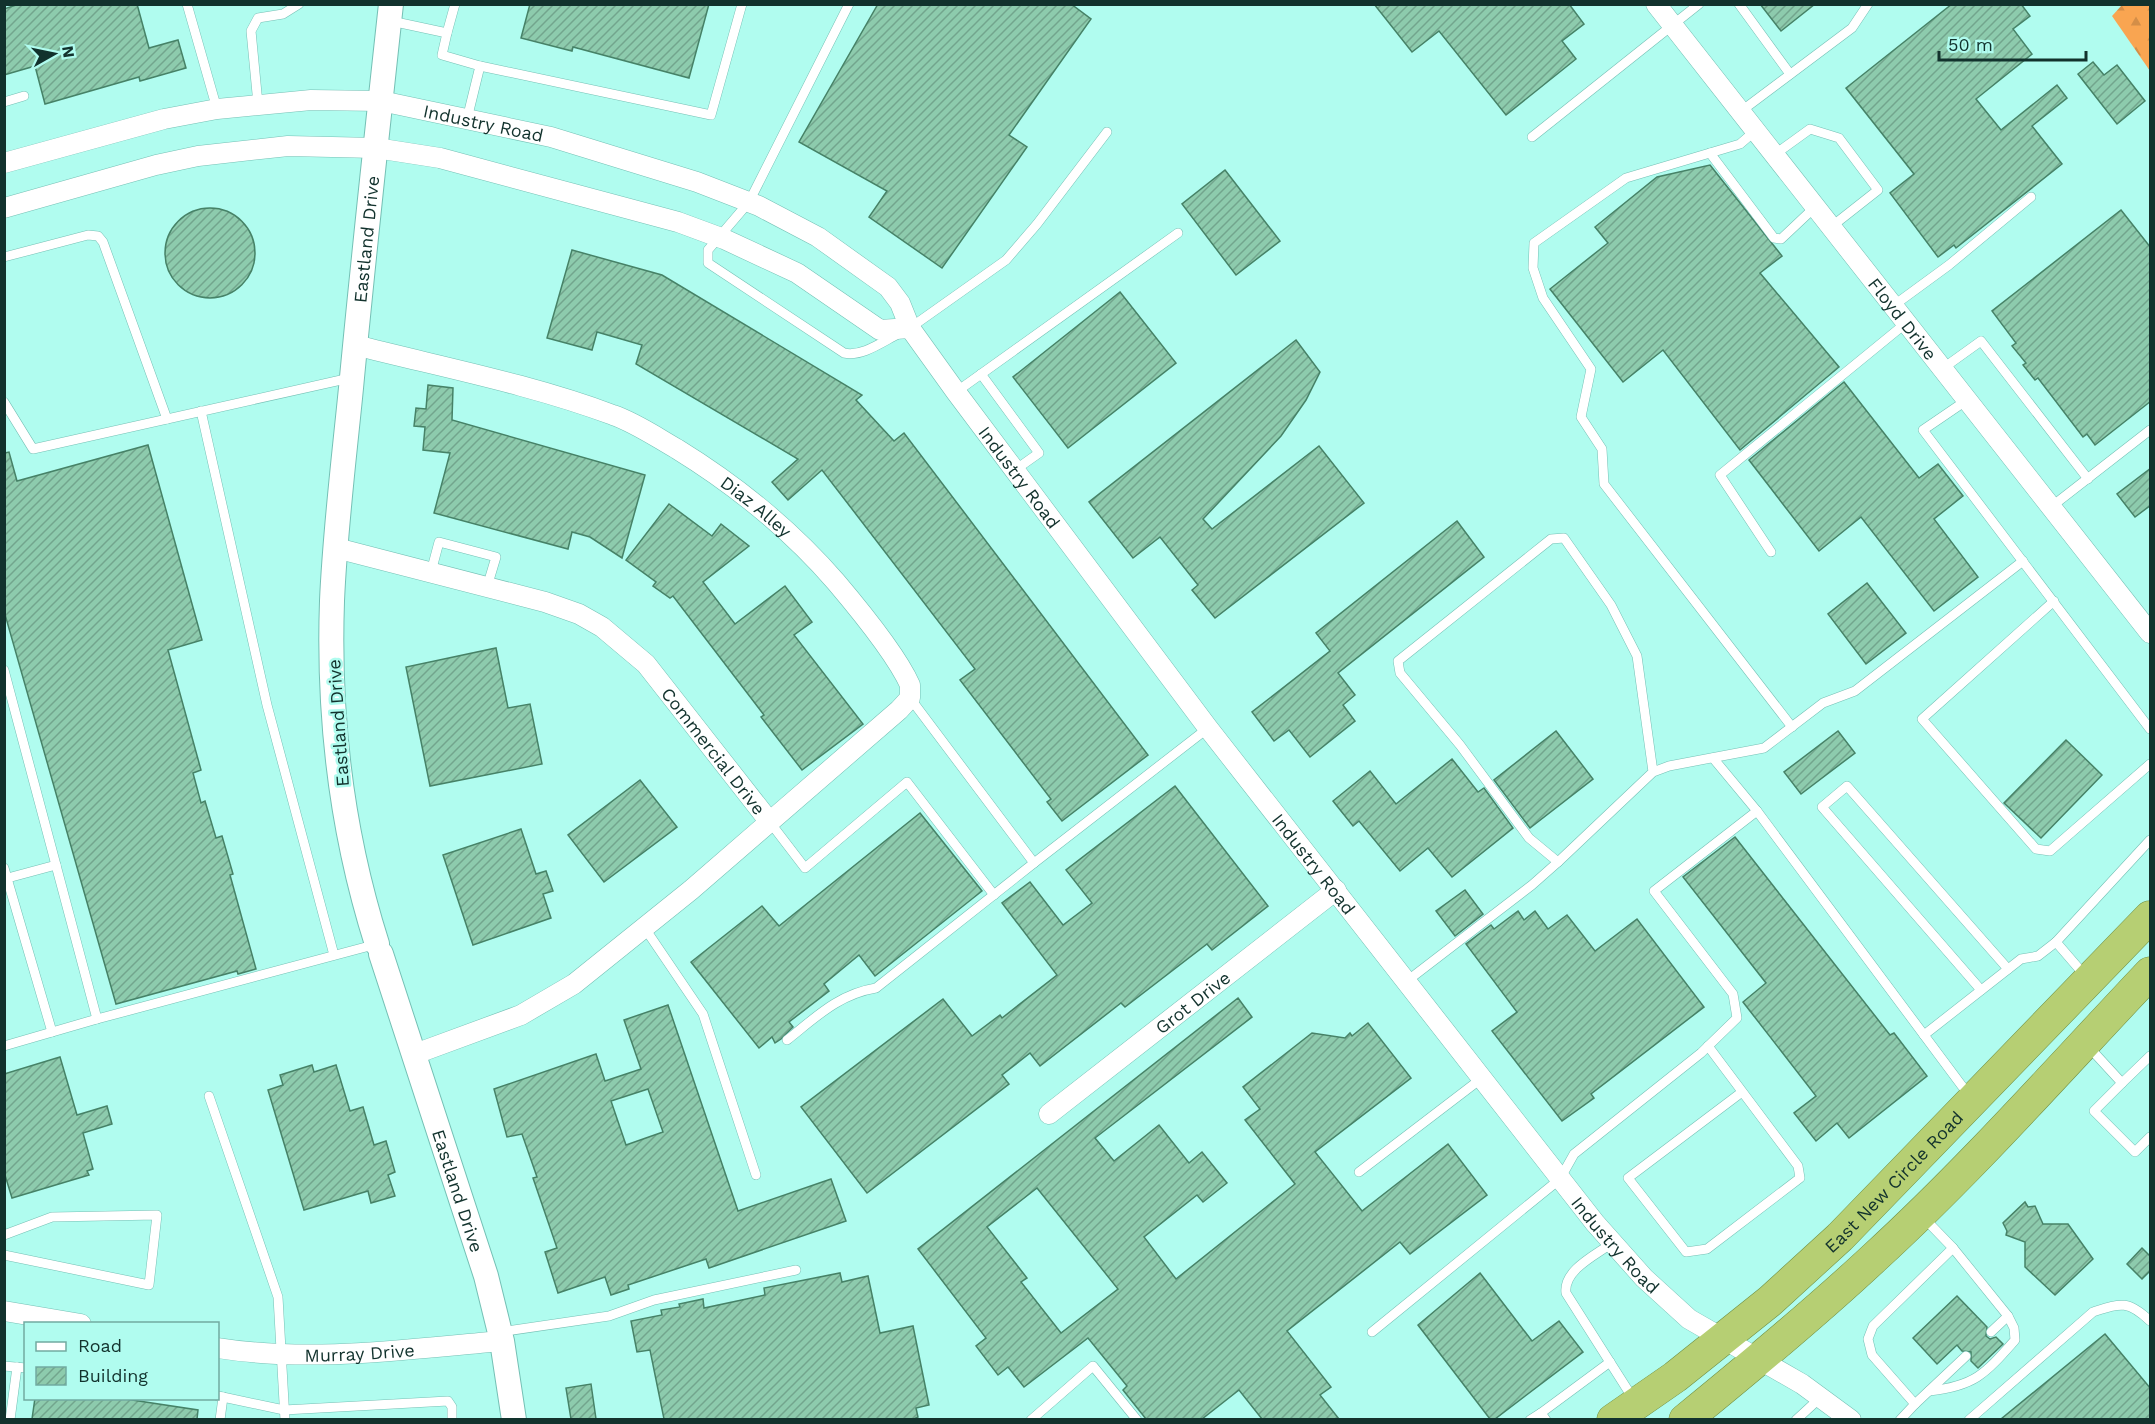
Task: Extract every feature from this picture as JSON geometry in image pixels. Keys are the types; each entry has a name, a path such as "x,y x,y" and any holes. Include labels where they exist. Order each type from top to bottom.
{"highway":[{"name":"East New Circle Road","path":"1625,1411 1770,1301 1840,1237 2151,917"},
{"path":"1685,1419 1759,1360 1877,1256 2151,973"}],"street":[{"name":"Floyd Drive","path":"1656,4 2151,633"},
{"name":"Eastland Drive","path":"390,13 355,345 332,602 336,743 355,860 379,949 486,1276 501,1337 514,1419"},
{"name":"Industry Road","path":"4,163 164,119 217,109 311,100 381,101 550,137 697,182 748,202 818,237 888,287 900,303 910,328 956,392 1208,728 1612,1243 1669,1302 1689,1319 1821,1397 1851,1419"},
{"path":"4,208 156,165 198,156 288,146 376,148 440,158 678,222 718,237 797,273 880,330 910,328"},
{"name":"Diaz Alley","path":"355,345 559,398 614,416 642,428 706,467 761,506 821,565 853,602 907,678 909,698"},
{"name":"Commercial Drive","path":"336,548 545,602 579,614 620,641 646,664 768,821 644,927 548,1001 512,1019 415,1054"},
{"path":"768,821 909,698"},
{"name":"Grot Drive","path":"1049,1114 1336,890"},
{"path":"4,1311 75,1322"},
{"name":"Murray Drive","path":"219,1348 280,1355 325,1356 501,1337"}],"lane":[{"path":"187,4 217,109"},
{"path":"258,104 251,31 258,18 283,14 299,4"},
{"path":"455,4 442,55 480,66 711,115 741,4"},
{"path":"849,4 748,202 708,250 708,263 712,268 844,353 853,355 861,352 910,328 1006,261 1107,132"},
{"path":"1532,136 1698,4"},
{"path":"1739,4 1790,75"},
{"path":"1740,112 1852,28 1868,4"},
{"path":"390,13 447,33"},
{"path":"467,119 480,66"},
{"path":"4,102 24,96"},
{"path":"1774,155 1810,129 1839,138 1878,190 1831,228"},
{"path":"1755,131 1740,144 1626,178 1534,243 1533,268 1543,298 1591,369 1581,417 1602,449 1604,484 1792,727"},
{"path":"1710,153 1774,238 1781,238 1815,207"},
{"path":"1893,306 1948,265 2031,197"},
{"path":"956,392 1178,233"},
{"path":"4,257 88,235 98,236 103,242 166,419"},
{"path":"1771,552 1720,475 1906,323"},
{"path":"1942,369 1981,341 2088,479"},
{"path":"981,374 1039,453 1015,470"},
{"path":"4,402 33,449 352,377"},
{"path":"1967,400 1923,430 2151,729"},
{"path":"201,411 267,705 334,956"},
{"path":"2051,507 2151,430"},
{"path":"1558,862 1529,838 1460,745 1400,673 1398,661 1551,539 1564,538 1611,605 1637,656 1653,772"},
{"path":"431,573 439,542 496,557 487,587"},
{"path":"1407,981 1532,885 1653,772 1669,766 1764,748 1823,703 1855,691 2023,561"},
{"path":"2054,601 1922,718 2036,849 2050,851 2151,764"},
{"path":"4,670 97,1019"},
{"path":"909,698 1034,863"},
{"path":"787,1040 838,999 857,991 876,988 1208,728"},
{"path":"1713,758 1757,811 1962,1086 1976,1099"},
{"path":"768,821 805,868 907,782 994,895"},
{"path":"1981,990 1822,807 1847,786 2008,969"},
{"path":"1372,1332 1560,1179 1574,1154 1708,1046 1737,1018 1733,994 1654,891 1757,811"},
{"path":"1924,1035 2021,959 2038,957 2056,942 2151,840"},
{"path":"6,879 56,865"},
{"path":"4,868 52,1032"},
{"path":"644,927 703,1014 756,1175"},
{"path":"2056,942 2090,981"},
{"path":"4,1046 334,956 379,949"},
{"path":"2085,1042 2122,1083"},
{"path":"1708,1046 1798,1166 1800,1178 1707,1249 1686,1252 1628,1178 1742,1092"},
{"path":"2151,1056 2094,1111 2135,1152 2151,1137"},
{"path":"1359,1172 1482,1078"},
{"path":"209,1096 278,1297 285,1415"},
{"path":"1919,1213 1953,1248 2008,1316 2014,1328 2015,1340 1990,1369 1956,1388 1929,1391"},
{"path":"4,1235 52,1217 157,1215 149,1284 4,1255"},
{"path":"1612,1243 1573,1273 1565,1285 1566,1293 1610,1362 1625,1411"},
{"path":"1915,1404 1872,1354 1868,1339 1873,1326 1953,1248"},
{"path":"501,1337 609,1316 654,1300 796,1270"},
{"path":"1969,1419 2093,1312 2114,1305 2135,1307 2151,1321"},
{"path":"1991,1332 2008,1316"},
{"path":"1900,1419 1966,1356"},
{"path":"1530,1419 1543,1416 1610,1362"},
{"path":"4,1366 21,1368 10,1419"},
{"path":"1031,1419 1093,1366 1137,1419"},
{"path":"220,1419 220,1397 285,1415 448,1401 452,1407 452,1419"},
{"path":"1796,1419 1821,1397"}],"green space":[{"path":"2122,5 2150,5 2150,71 2112,16"}],"building":[{"path":"19,4 137,4 149,48 178,40 186,68 140,81 139,77 45,104 35,66 4,75 4,9"},
{"path":"530,4 709,4 689,78 573,47 572,51 521,38"},
{"path":"878,4 1071,4 1091,19 1009,135 1027,147 942,268 869,217 887,191 799,142"},
{"path":"1374,4 1569,4 1584,24 1562,41 1576,59 1506,115 1439,31 1412,52"},
{"path":"1760,4 1815,4 1781,31"},
{"path":"1952,4 2021,4 2030,16 2013,29 2032,54 1976,99 2001,130 2057,85 2067,98 2032,126 2062,164 1956,248 1954,245 1938,257 1890,193 1914,174 1846,88"},
{"path":"2093,62 2104,75 2117,65 2145,101 2117,124 2078,74"},
{"path":"1710,165 1782,256 1760,273 1839,367 1740,450 1663,350 1623,382 1550,289 1608,243 1595,227 1657,177"},
{"path":"1225,170 1280,241 1236,275 1182,204"},
{"path":"210,208 227,211 242,221 252,236 255,253 252,270 242,285 227,295 210,298 193,295 178,285 168,270 165,253 168,236 178,221 193,211"},
{"path":"2121,210 2151,248 2151,401 2095,445 2087,434 2083,437 2038,378 2035,380 2023,365 2026,363 2012,346 2016,343 1992,311"},
{"path":"572,250 662,275 862,395 856,400 894,441 904,433 1148,755 1062,821 1047,802 1051,799 960,680 975,669 822,470 788,500 772,482 798,459 636,364 642,345 597,332 592,350 547,338"},
{"path":"1120,292 1176,363 1068,448 1013,377"},
{"path":"1296,340 1320,372 1306,400 1281,436 1203,519 1212,529 1319,446 1364,503 1215,618 1192,590 1198,585 1160,537 1133,558 1089,502"},
{"path":"1844,382 1919,478 1938,464 1963,496 1934,519 1978,577 1934,611 1861,517 1819,551 1749,460"},
{"path":"428,385 453,388 452,420 645,475 622,558 590,537 572,532 568,549 434,513 450,453 423,450 425,427 414,426 416,408 426,409"},
{"path":"148,445 202,640 168,650 201,770 193,773 201,803 205,801 216,838 222,836 233,874 230,875 256,969 238,974 237,971 116,1004 4,611 4,453 9,452 17,481"},
{"path":"2151,468 2151,505 2135,517 2117,494"},
{"path":"669,504 712,536 721,524 749,546 703,582 735,624 785,586 812,622 794,635 863,724 802,770 761,717 764,715 673,596 670,598 653,586 656,582 626,560"},
{"path":"1457,521 1484,557 1338,673 1355,695 1343,705 1355,721 1310,757 1289,730 1274,741 1252,712 1330,651 1316,633"},
{"path":"1867,583 1906,633 1866,664 1828,614"},
{"path":"496,648 508,708 530,704 542,764 430,786 406,667"},
{"path":"1556,731 1593,779 1530,828 1494,780"},
{"path":"1838,731 1855,753 1801,794 1784,772"},
{"path":"2066,740 2102,775 2041,838 2004,803"},
{"path":"1452,759 1478,792 1484,788 1513,828 1452,877 1428,848 1400,871 1359,821 1353,826 1333,801 1370,771 1396,804"},
{"path":"640,780 677,827 604,882 568,835"},
{"path":"1175,786 1268,906 1212,950 1207,944 1125,1007 1121,1003 1040,1066 1030,1053 1002,1075 1009,1084 867,1193 801,1107 943,999 972,1036 1000,1015 1002,1018 1057,975 1002,903 1030,882 1063,925 1092,903 1066,870"},
{"path":"920,813 982,891 875,976 859,955 824,984 829,991 789,1022 793,1027 781,1039 775,1043 772,1037 759,1048 691,962 762,906 779,926"},
{"path":"521,829 536,874 546,871 553,891 543,894 551,918 473,945 443,855"},
{"path":"1735,837 1890,1035 1894,1033 1927,1076 1849,1138 1837,1123 1816,1141 1794,1113 1816,1096 1743,1002 1766,983 1683,877"},
{"path":"1465,890 1483,914 1455,936 1436,911"},
{"path":"1518,911 1524,920 1535,911 1548,929 1567,915 1595,951 1637,919 1704,1007 1591,1094 1594,1098 1562,1121 1492,1031 1517,1012 1466,944 1491,925 1494,929"},
{"path":"1238,998 1252,1017 1095,1138 1114,1161 1159,1125 1189,1163 1202,1152 1227,1183 1203,1202 1197,1195 1144,1237 1176,1279 1295,1184 1245,1120 1260,1109 1243,1087 1312,1033 1345,1038 1350,1033 1352,1036 1368,1023 1411,1078 1315,1152 1362,1211 1448,1144 1487,1195 1410,1254 1400,1242 1287,1331 1331,1387 1320,1395 1339,1419 1262,1419 1239,1390 1202,1419 1146,1419 1123,1390 1127,1386 1088,1338 1024,1387 1008,1367 998,1375 976,1346 986,1338 918,1249","holes":["1037,1188 1118,1289 1061,1333 1021,1282 1027,1278 987,1227"]},
{"path":"668,1005 738,1211 831,1179 846,1221 709,1268 706,1259 628,1285 629,1289 611,1295 605,1277 558,1293 545,1252 557,1248 533,1178 537,1177 522,1134 507,1137 494,1089 596,1054 605,1081 641,1069 624,1020","holes":["648,1089 663,1132 626,1145 611,1101"]},
{"path":"60,1057 77,1115 107,1106 112,1124 83,1133 93,1169 87,1171 89,1175 12,1198 4,1172 4,1074"},
{"path":"312,1065 314,1072 336,1065 350,1111 363,1107 374,1145 386,1141 395,1172 388,1175 395,1196 371,1203 368,1191 304,1210 268,1090 283,1085 280,1075"},
{"path":"2025,1202 2028,1207 2035,1206 2043,1224 2068,1224 2093,1259 2055,1295 2025,1267 2025,1242 2006,1235 2007,1231 2003,1223"},
{"path":"2142,1248 2151,1257 2151,1270 2142,1279 2127,1264"},
{"path":"840,1273 842,1282 868,1276 880,1333 913,1326 929,1405 916,1408 918,1417 914,1419 664,1419 650,1350 637,1352 631,1321 662,1315 661,1310 680,1307 679,1304 703,1299 704,1308 765,1295 764,1288"},
{"path":"1480,1273 1532,1341 1559,1321 1583,1352 1495,1419 1490,1419 1418,1325"},
{"path":"1957,1296 1987,1327 1986,1336 1990,1339 1996,1337 2003,1344 1978,1368 1971,1361 1971,1352 1962,1351 1957,1345 1937,1364 1913,1338"},
{"path":"2105,1334 2151,1389 2151,1419 2001,1419"},
{"path":"591,1384 596,1419 571,1419 566,1388"},
{"path":"35,1400 132,1400 198,1410 197,1419 32,1419"}]}
